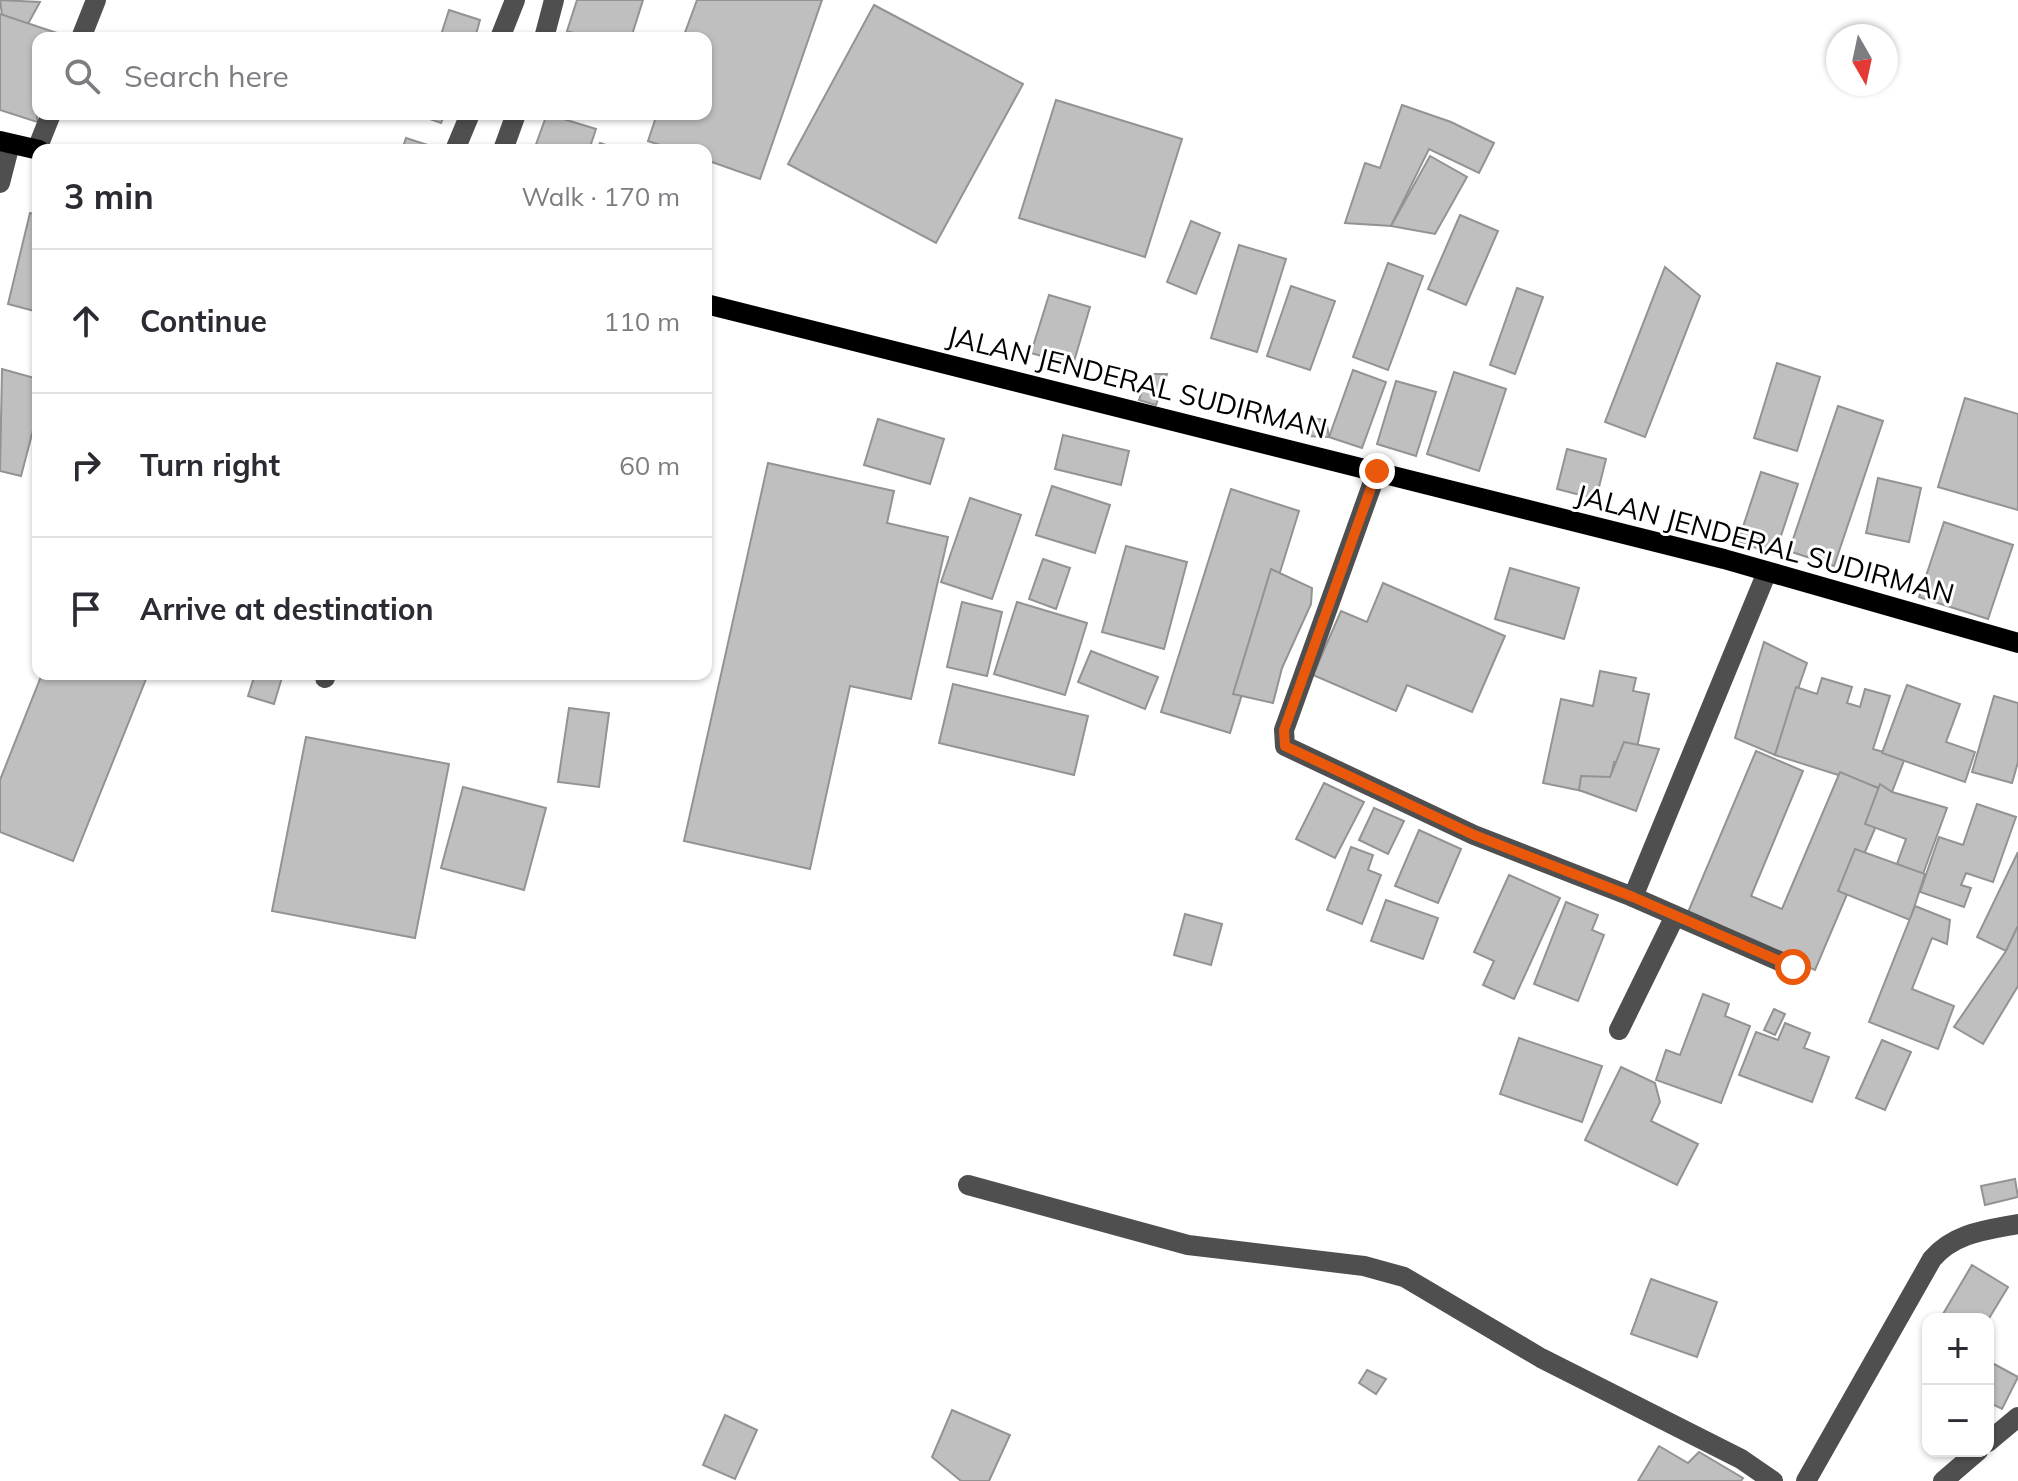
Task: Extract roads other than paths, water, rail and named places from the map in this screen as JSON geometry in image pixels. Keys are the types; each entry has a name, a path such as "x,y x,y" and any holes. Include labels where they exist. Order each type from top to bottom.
{"main road":[{"path":"5,143 32,149"},
{"name":"JALAN JENDERAL SUDIRMAN","path":"712,305 1377,471 1767,572 2018,643"}],"street":[{"path":"83,32 96,0"},
{"path":"502,32 515,0"},
{"path":"546,32 554,0"},
{"path":"40,144 49,120"},
{"path":"458,144 468,120"},
{"path":"505,144 514,120"},
{"path":"0,183 5,143"},
{"path":"1377,471 1284,730 1285,746 1474,835 1633,897 1674,918 1793,967"},
{"path":"1633,897 1767,572"},
{"path":"1619,1030 1674,918"},
{"path":"968,1185 1188,1245 1364,1266 1404,1277 1541,1358 1741,1459 1773,1481"},
{"path":"1806,1481 1932,1259 1953,1241 1971,1233 2018,1224"},
{"path":"1994,1437 2018,1417"},
{"path":"1943,1481 1971,1457"}]}
